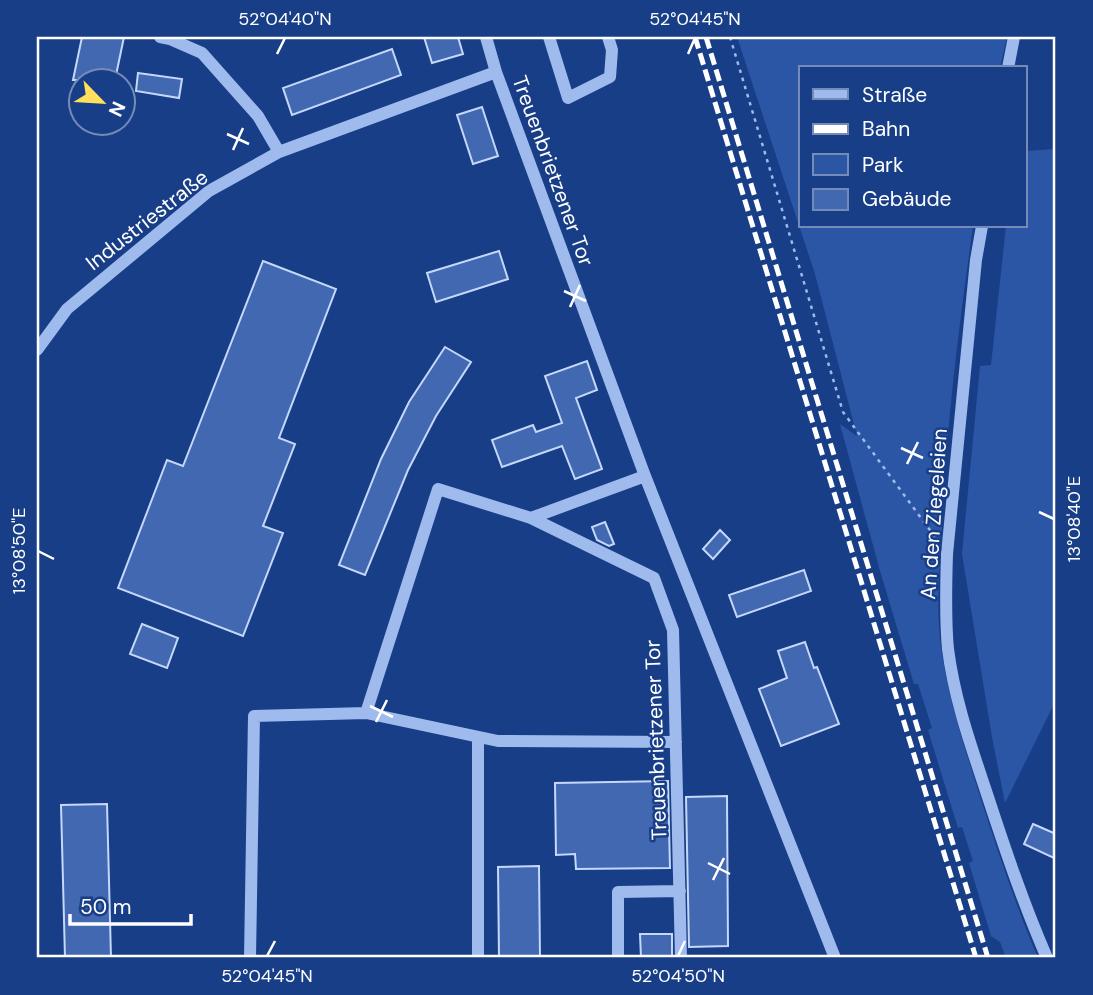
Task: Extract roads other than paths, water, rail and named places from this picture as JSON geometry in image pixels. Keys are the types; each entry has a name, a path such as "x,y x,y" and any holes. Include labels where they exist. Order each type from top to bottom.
{"street":[{"path":"160,37 202,53 258,116 279,152"},
{"name":"Treuenbrietzener Tor","path":"486,37 496,72 645,476 835,958"},
{"path":"549,37 568,98 610,77 611,50 608,37"},
{"path":"1008,66 1014,37"},
{"name":"Industriestraße","path":"37,350 67,309 209,191 279,152 496,72"},
{"name":"An den Ziegeleien","path":"982,228 973,286 947,554 947,637 952,673 971,745 1017,883 1047,958"},
{"path":"531,517 645,476"},
{"name":"Treuenbrietzener Tor","path":"366,713 438,489 531,517 654,578 673,630 681,958"},
{"path":"250,958 254,716 366,713 498,741 676,742"},
{"path":"478,737 478,958"},
{"path":"618,958 618,892 680,891"}],"railway":[{"path":"695,37 976,958"},
{"path":"706,37 988,958"}]}
